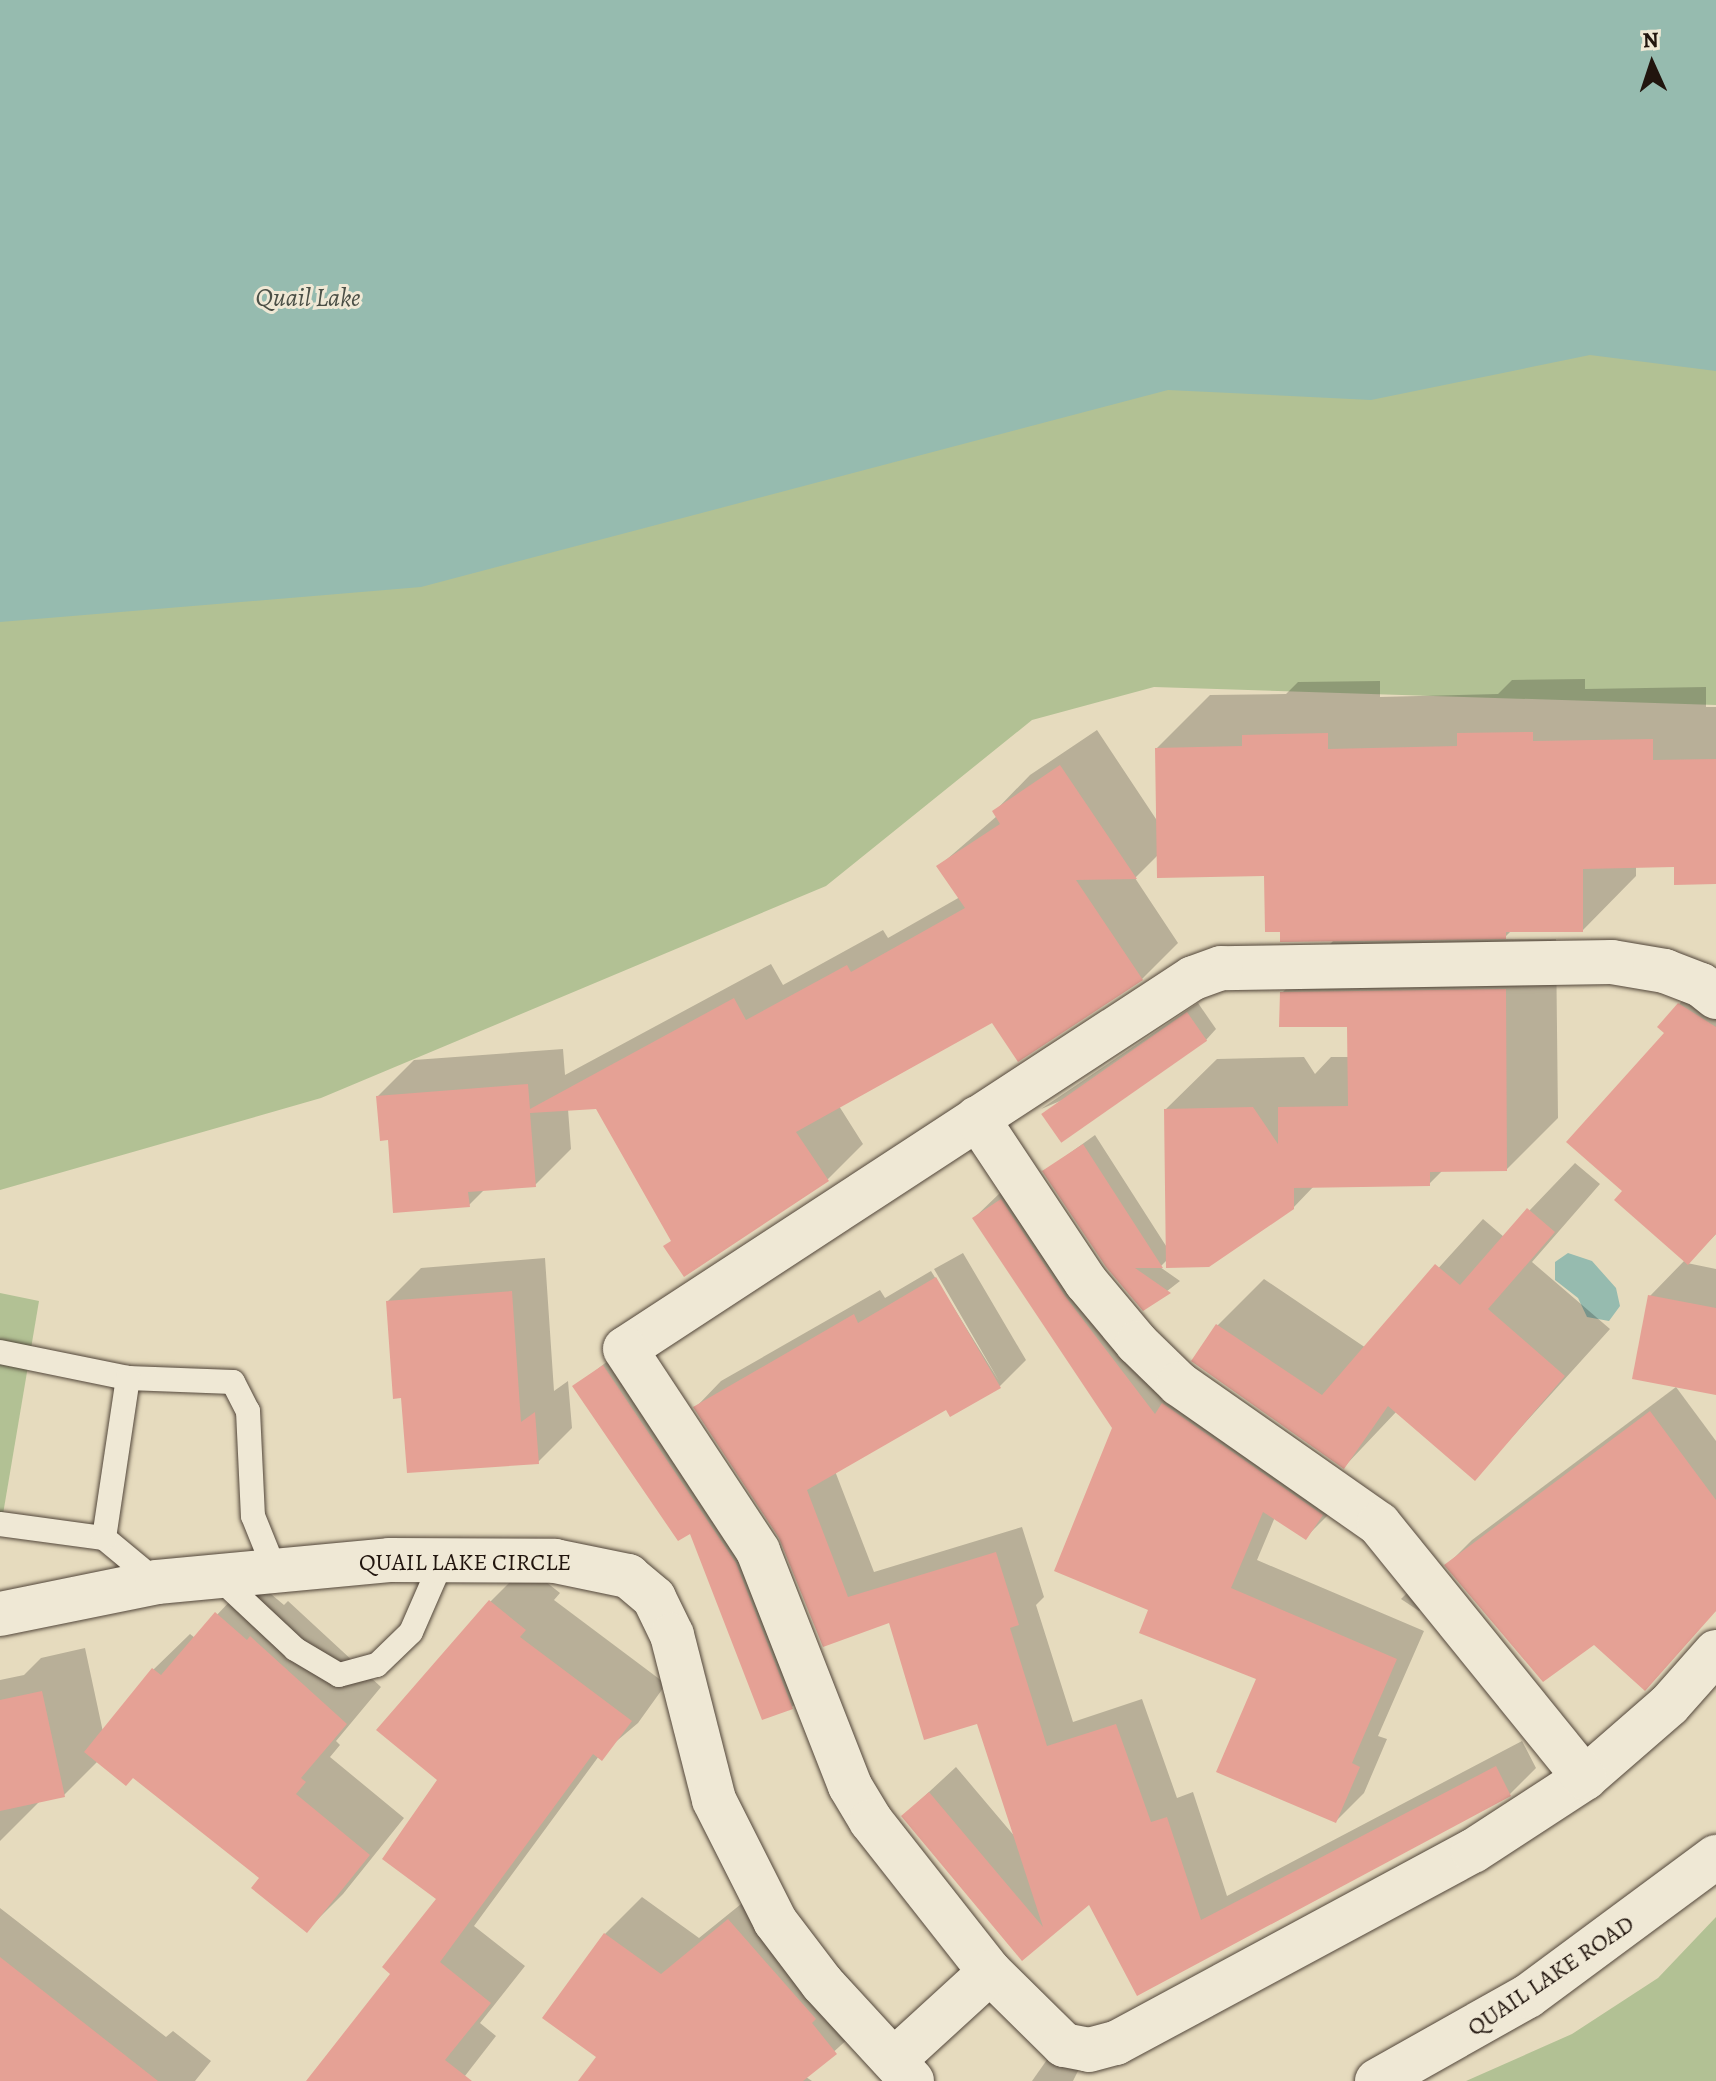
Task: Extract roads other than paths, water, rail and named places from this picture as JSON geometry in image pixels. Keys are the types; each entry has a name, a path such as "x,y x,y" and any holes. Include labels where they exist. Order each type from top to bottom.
{"street":[{"path":"1716,997 1701,985 1665,971 1612,962 1221,968 1193,978 625,1349 758,1551 850,1786 990,1972 1064,2045 1089,2050 1116,2043 1473,1851 1585,1778 1669,1705 1716,1652"},
{"path":"977,1118 1086,1282 1137,1343 1179,1384 1379,1524 1585,1778"},
{"name":"QUAIL LAKE CIRCLE","path":"0,1614 157,1582 274,1568 442,1561 593,1565 628,1576 654,1598 672,1635 714,1800 742,1863 775,1921 822,1983 903,2070"},
{"name":"QUAIL LAKE ROAD","path":"1377,2081 1528,1996 1716,1857"},
{"path":"903,2070 990,1972"}],"lane":[{"path":"0,1352 128,1378 233,1382 248,1411 253,1516 274,1568"},
{"path":"104,1538 128,1378"},
{"path":"0,1524 104,1538 157,1582"},
{"path":"216,1575 295,1649 339,1675 377,1665 411,1632 442,1561"}],"water":[{"name":"Quail Lake","path":"0,0 1716,0 1716,371 1590,355 1371,400 1168,390 421,587 0,622"},
{"path":"1568,1253 1592,1261 1616,1288 1620,1306 1609,1321 1587,1317 1578,1298 1555,1280 1555,1262"}]}
